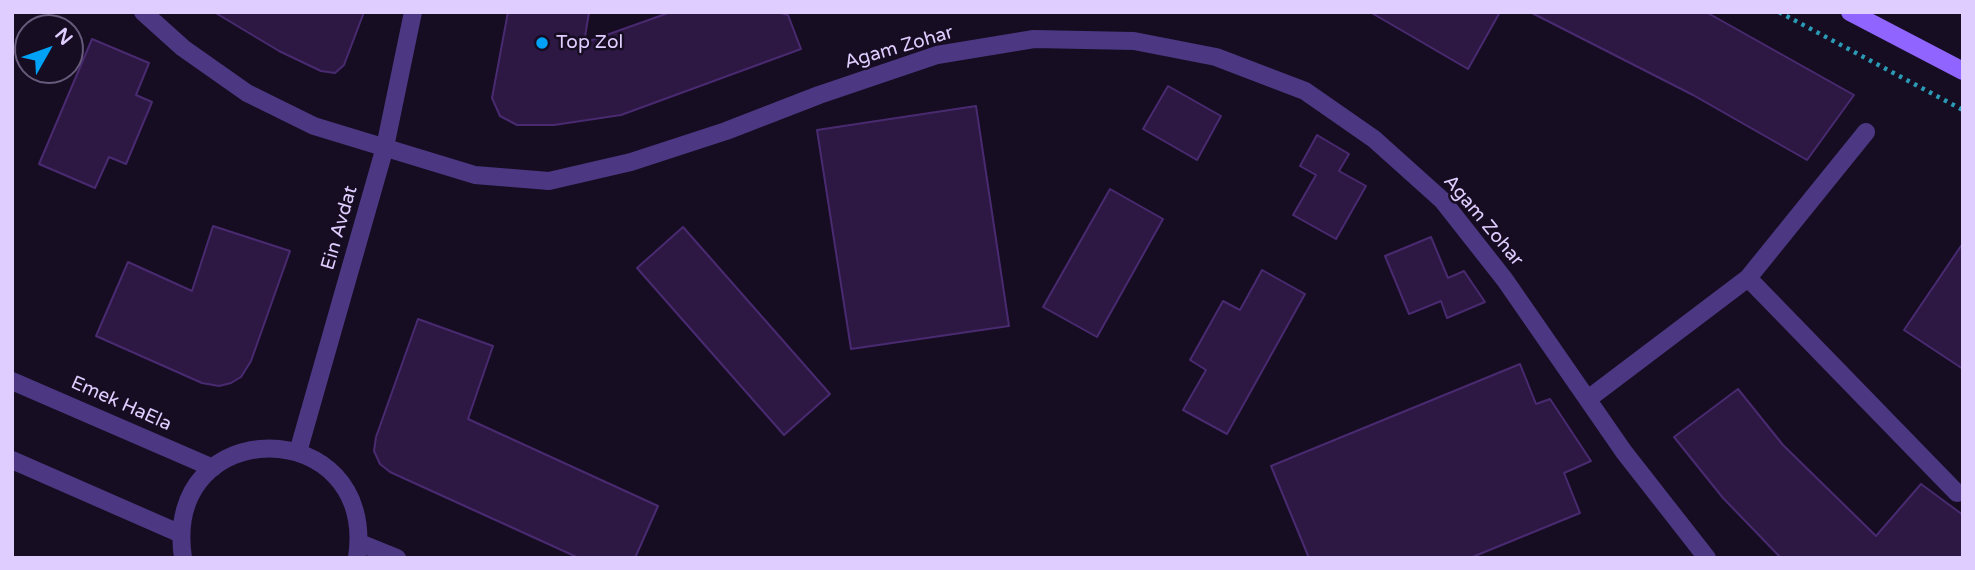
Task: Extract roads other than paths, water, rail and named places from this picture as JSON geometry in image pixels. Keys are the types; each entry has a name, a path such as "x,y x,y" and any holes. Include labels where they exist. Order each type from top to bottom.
{"main road":[{"path":"1850,12 1963,71"}],"street":[{"name":"Agam Zohar","path":"143,12 183,48 247,93 314,126 475,174 549,181 631,162 726,131 819,94 937,55 1034,39 1134,41 1216,57 1305,91 1374,139 1442,200 1505,279 1624,452 1707,558"},
{"name":"Ein Avdat","path":"299,452 385,147 413,12"},
{"path":"1588,399 1748,278 1866,132"},
{"path":"1748,278 1956,493"},
{"name":"Emek HaEla","path":"12,381 213,468"},
{"path":"183,558 181,534 185,509 196,486 213,468 236,454 262,447 299,452 324,466 344,487 356,513 359,550 397,558"},
{"path":"12,460 181,534"}],"place":[{"name":"Top Zol","path":"542,43"}]}
